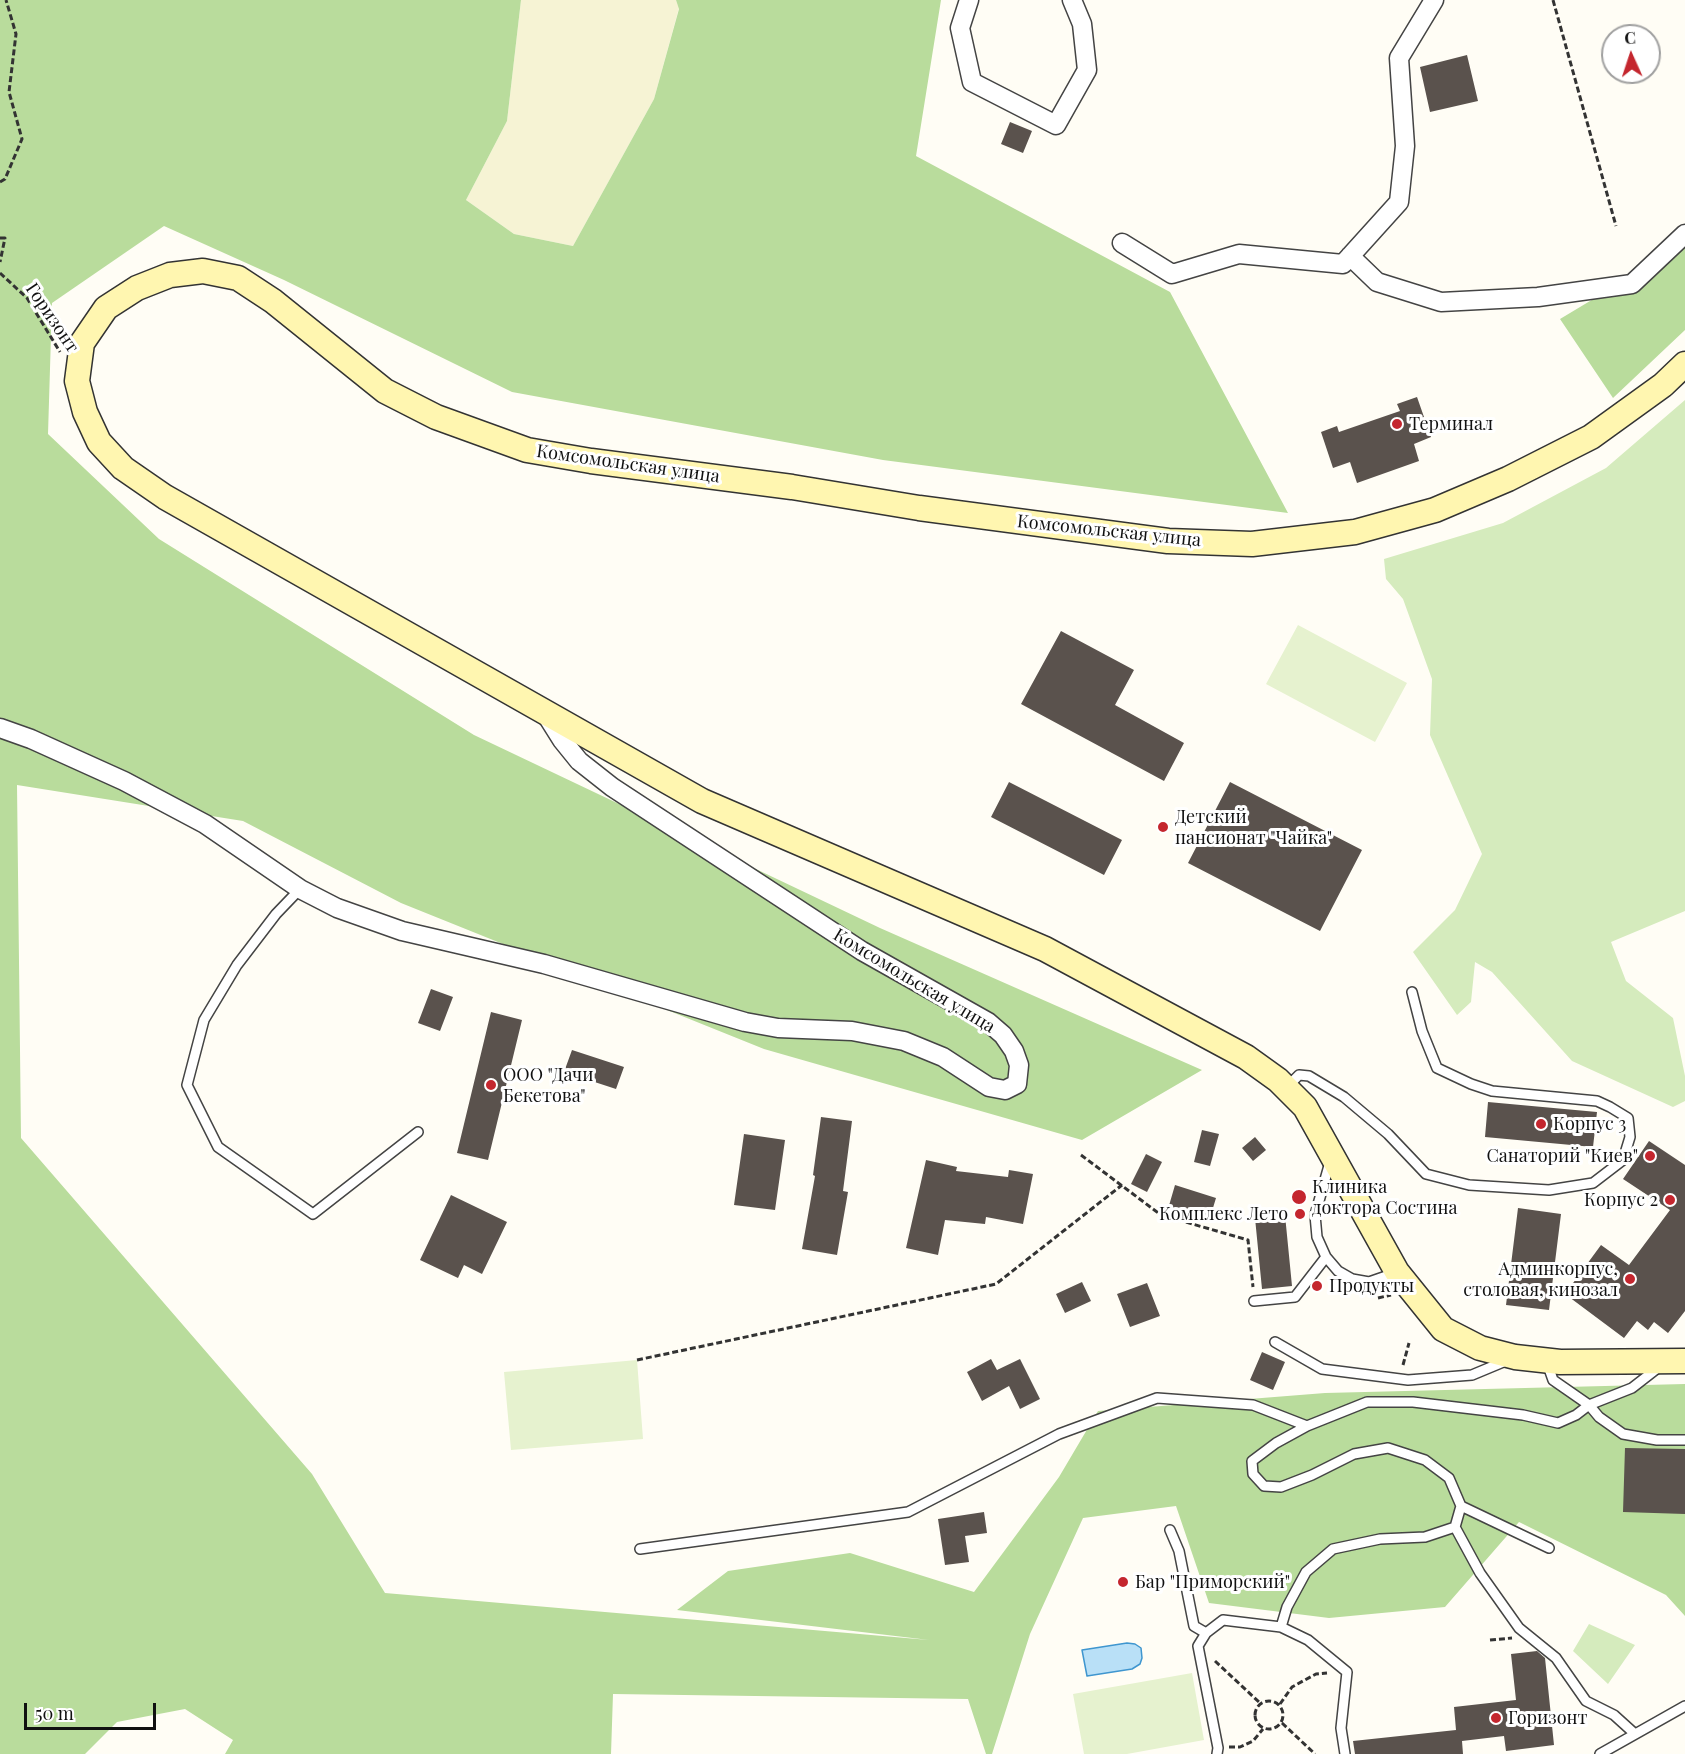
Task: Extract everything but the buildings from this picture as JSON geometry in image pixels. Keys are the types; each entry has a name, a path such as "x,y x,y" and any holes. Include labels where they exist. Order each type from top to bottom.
{"main road":[{"name":"Комсомольская улица","path":"1397,1272 1305,1107 1278,1080 1246,1057 1045,949 702,801 165,497 123,468 99,442 85,412 77,381 82,343 106,308 137,288 170,275 203,271 238,278 273,301 385,391 436,417 527,450 591,461 792,487 919,508 1180,542 1252,544 1355,532 1435,510 1508,479 1591,437 1663,385 1685,364"},
{"path":"1397,1272 1443,1329 1480,1347 1515,1357 1546,1361 1675,1361"}],"street":[{"path":"969,0 960,28 972,82 1056,124 1087,70 1082,24 1072,0"},
{"path":"1122,243 1172,274 1239,254 1343,264 1399,202 1405,146 1399,58 1434,0"},
{"path":"1350,256 1377,282 1442,302 1538,297 1632,284 1685,234"},
{"name":"Комсомольская улица","path":"0,728 31,739 124,781 205,824 300,889 337,908 402,931 544,964 745,1023 778,1028 852,1031 904,1041 942,1057 989,1087 1005,1090 1017,1083 1019,1065 1014,1051 1003,1035 988,1022 862,951 612,787 579,760 562,740 545,713"}],"lane":[{"path":"300,889 276,914 237,965 204,1020 187,1085 218,1147 313,1214 418,1132"},
{"path":"1286,1088 1299,1075 1309,1076 1353,1104 1388,1134 1426,1174 1469,1185 1549,1190 1582,1185 1593,1183 1623,1160 1630,1137 1628,1118 1610,1107 1597,1101 1492,1091 1437,1068 1422,1031 1412,992"},
{"path":"1332,1157 1315,1215 1317,1237 1326,1257 1338,1272 1352,1279 1369,1282 1397,1272"},
{"path":"1254,1301 1295,1297 1326,1257"},
{"path":"1275,1342 1322,1369 1408,1380 1472,1375 1515,1357"},
{"path":"1546,1361 1553,1380 1589,1405 1599,1417 1623,1434 1657,1440 1685,1440"},
{"path":"1635,1734 1614,1714 1586,1701 1556,1658 1519,1628 1480,1573 1455,1527 1461,1506 1449,1478 1425,1460 1388,1448 1354,1454 1312,1475 1281,1486 1264,1486 1253,1474 1252,1461 1275,1443 1307,1426 1367,1402 1413,1402 1523,1415 1558,1423 1576,1415 1589,1405 1632,1388 1675,1361"},
{"path":"640,1549 908,1512 1059,1434 1157,1398 1253,1405 1307,1426"},
{"path":"1461,1506 1549,1548"},
{"path":"1281,1627 1287,1607 1306,1572 1333,1549 1380,1539 1425,1537 1455,1527"},
{"path":"1170,1530 1179,1551 1194,1626 1206,1633"},
{"path":"1218,1751 1198,1646 1206,1633 1224,1620 1281,1627 1308,1640 1347,1672 1341,1728 1345,1754"},
{"path":"1600,1754 1685,1706"}],"path":[{"path":"0,182 5,179 22,139 9,92 16,34 6,0"},
{"path":"1552,0 1616,226"},
{"path":"0,238 5,238 0,262"},
{"name":"Горизонт","path":"0,273 27,298 60,354"},
{"path":"1081,1155 1161,1215 1248,1240 1254,1301"},
{"path":"637,1360 996,1284 1122,1185"},
{"path":"1198,1646 1260,1703"},
{"path":"1280,1704 1292,1687 1316,1674 1347,1672"},
{"path":"1270,1700 1280,1704 1284,1713 1282,1723 1274,1729 1263,1729 1256,1721 1255,1711 1260,1703 1270,1700"},
{"path":"1282,1723 1314,1754"},
{"path":"1218,1751 1240,1747 1253,1741 1263,1729"}],"shaded area":[{"path":"521,0 676,0 679,8 654,99 573,246 514,234 466,200 507,121"}],"green space":[{"path":"0,0 521,0 507,121 466,200 514,234 573,246 654,99 679,9 676,0 941,0 916,156 1170,292 1288,513 883,460 512,392 284,280 164,226 52,303 48,434 159,539 474,735 880,928 1202,1070 1082,1140 764,1049 401,903 243,821 17,785 21,1138 312,1474 385,1593 929,1640 677,1610 728,1571 850,1553 974,1592 1059,1477 1098,1411 1325,1393 1685,1384 1685,1616 1666,1595 1519,1522 1445,1607 1329,1618 1209,1603 1176,1506 1083,1518 1030,1634 992,1754 986,1754 968,1699 613,1694 611,1754 225,1754 233,1740 185,1709 117,1722 85,1754 0,1754"},
{"path":"1685,244 1685,330 1613,398 1560,319"},
{"path":"1685,400 1685,911 1611,942 1626,981 1673,1018 1685,1076 1685,1101 1673,1107 1572,1061 1492,972 1475,962 1471,1002 1457,1015 1413,952 1455,910 1482,854 1430,735 1432,679 1403,599 1386,579 1384,559 1503,523 1606,468"},
{"path":"1298,625 1407,683 1375,742 1266,684"},
{"path":"637,1360 643,1439 511,1450 504,1372"},
{"path":"1589,1624 1635,1645 1608,1684 1573,1651"},
{"path":"1192,1673 1204,1740 1127,1754 1084,1754 1073,1694"}],"water":[{"path":"1127,1643 1141,1648 1140,1664 1132,1669 1087,1676 1082,1650"}],"place":[{"name":"Терминал","path":"1397,424"},
{"name":"Детский пансионат \"Чайка\"","path":"1163,827"},
{"name":"ООО \"Дачи Бекетова\"","path":"491,1085"},
{"name":"Корпус 3","path":"1541,1124"},
{"name":"Санаторий \"Киев\"","path":"1650,1156"},
{"name":"Клиника доктора Состина","path":"1299,1197"},
{"name":"Корпус 2","path":"1670,1200"},
{"name":"Комплекс Лето","path":"1300,1214"},
{"name":"Админкорпус, столовая, кинозал","path":"1630,1279"},
{"name":"Продукты","path":"1317,1286"},
{"name":"Бар \"Приморский\"","path":"1123,1582"},
{"name":"Горизонт","path":"1496,1718"}]}
